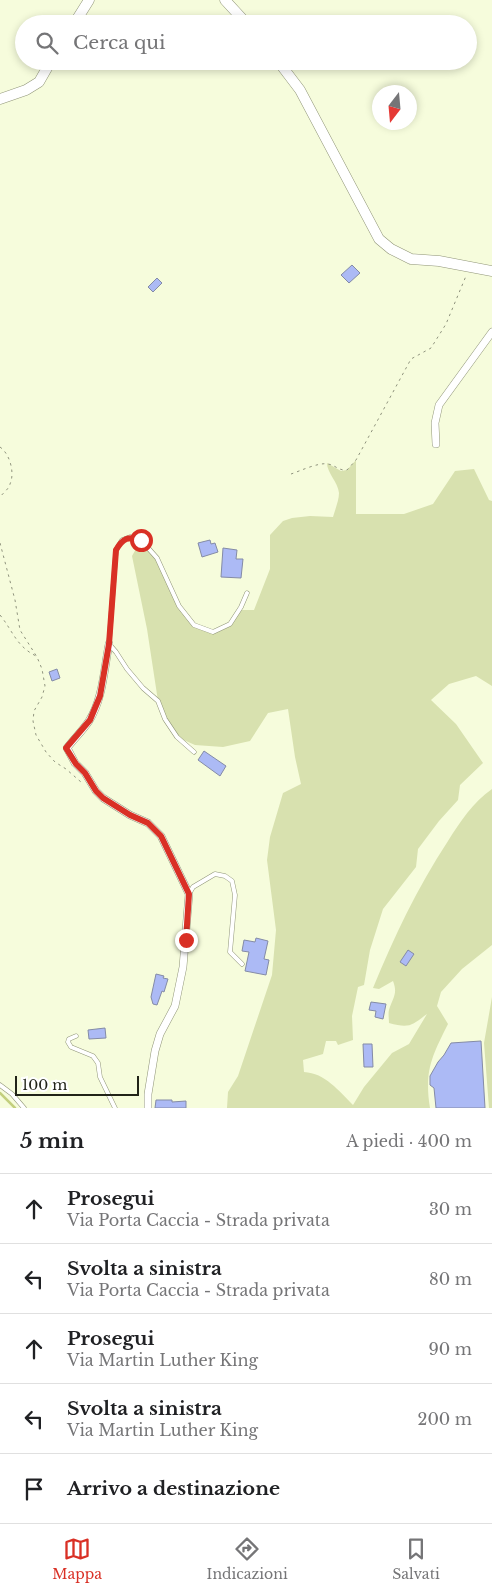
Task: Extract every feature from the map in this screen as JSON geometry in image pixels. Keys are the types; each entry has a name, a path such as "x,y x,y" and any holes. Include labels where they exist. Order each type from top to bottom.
{"main road":[{"path":"80,15 89,0"},
{"path":"225,0 239,15"},
{"path":"0,99 26,90 39,82 46,70"},
{"path":"285,70 300,90 379,239 391,249 411,259 470,266 492,271"}],"street":[{"path":"436,444 435,423 439,405 492,332"},
{"path":"109,644 100,696 94,712 84,728 66,748 72,759 103,798 148,823 161,836 189,894 183,967 175,1006 160,1034 155,1051 148,1094 148,1108"}],"lane":[{"path":"194,752 177,737 165,719 158,701 127,670 109,644 116,550 122,540 130,537 141,540 158,558 179,606 194,625 213,632 230,624 247,593"},
{"path":"189,894 193,887 215,874 225,876 232,881 234,895 230,952 242,964"},
{"path":"76,1036 69,1039 68,1042 71,1047 92,1056 98,1063 100,1077 115,1108"},
{"path":"0,1085 12,1094 24,1108"}],"path":[{"path":"291,474 312,466 327,463 341,471 347,470 356,460 411,359 431,348 446,324 470,266"},
{"path":"0,448 8,455 11,475 10,484 0,497"},
{"path":"0,543 15,600 20,630 37,657 42,669 45,686 42,697 34,711 32,721 36,735 54,762 66,769 89,791 96,791"},
{"path":"0,615 7,628 20,644 37,657"}],"green space":[{"path":"356,460 356,514 404,514 433,504 455,471 474,469 489,500 492,501 492,686 476,676 449,684 431,700 456,724 483,763 460,785 458,800 418,849 416,867 383,909 370,950 364,985 358,987 352,1016 353,1040 338,1045 336,1041 326,1041 323,1054 303,1060 304,1072 312,1073 325,1079 353,1105 364,1087 392,1053 409,1044 427,1014 418,1021 406,1026 389,1023 389,1011 395,992 393,981 379,989 373,988 389,950 426,877 467,813 492,789 492,945 462,969 441,992 437,1006 448,1024 431,1064 428,1084 430,1108 227,1108 228,1092 238,1076 272,975 276,930 267,860 270,837 283,793 301,784 288,709 268,713 250,741 223,747 195,745 177,737 165,719 158,701 147,629 132,556 141,540 157,558 179,606 194,625 213,632 230,624 239,610 254,610 270,569 270,535 283,521 310,516 333,517 339,493 327,463 341,471 347,470"},
{"path":"492,997 492,1108 489,1108 484,1043"}],"building":[{"path":"352,265 360,273 349,283 341,275"},
{"path":"157,278 162,283 153,292 148,287"},
{"path":"210,540 211,544 215,543 218,552 202,557 198,543"},
{"path":"223,548 237,550 236,559 243,559 241,578 221,577"},
{"path":"57,669 60,678 52,681 49,672"},
{"path":"204,751 226,766 220,776 198,760"},
{"path":"256,938 268,941 264,959 269,960 266,975 245,971 249,952 242,951 244,940 255,942"},
{"path":"408,950 414,954 406,966 400,962"},
{"path":"156,974 168,979 157,1005 153,1004 151,997"},
{"path":"371,1002 386,1004 383,1019 375,1017 376,1011 369,1010"},
{"path":"105,1028 106,1038 89,1039 88,1030"},
{"path":"481,1041 485,1108 436,1108 434,1088 430,1085 430,1076 438,1062 451,1043"},
{"path":"363,1044 372,1044 373,1067 364,1067"},
{"path":"156,1100 186,1101 186,1108 155,1108"}],"waterway":[{"path":"0,1093 15,1108"}],"route":[{"path":"141,540 130,537 122,540 116,550 112,617 100,696 90,720 66,748 103,798 130,815 148,823 161,836 189,894 186,940"}]}
